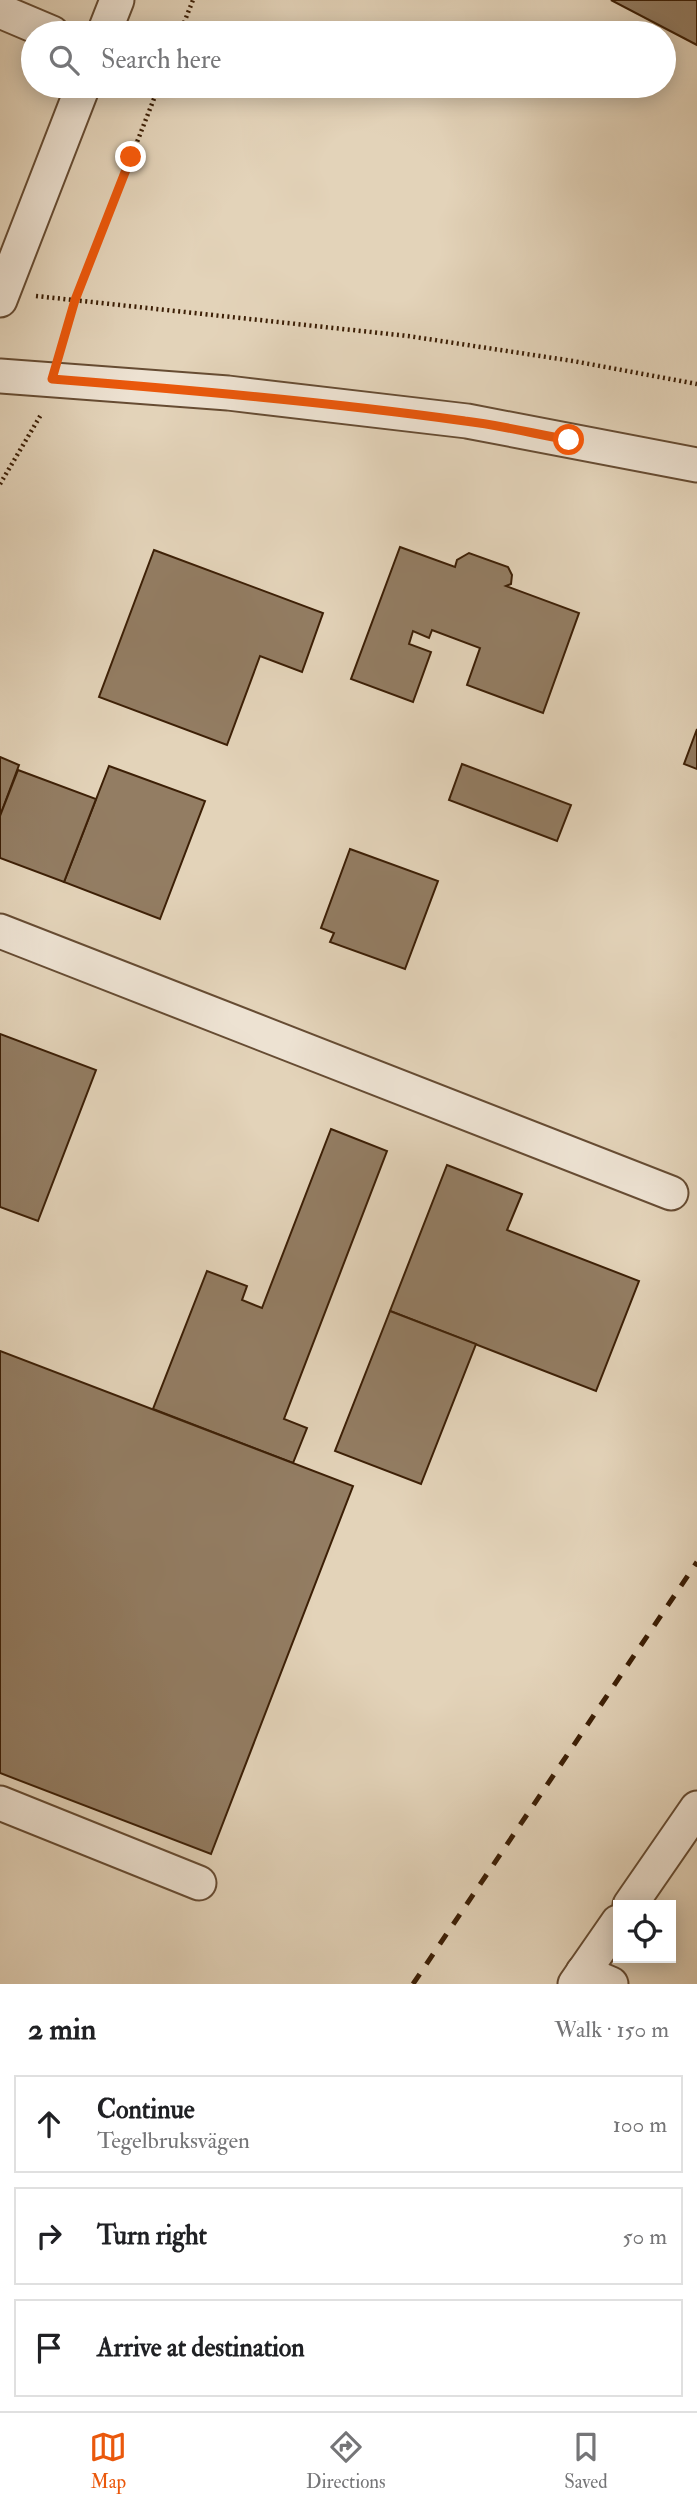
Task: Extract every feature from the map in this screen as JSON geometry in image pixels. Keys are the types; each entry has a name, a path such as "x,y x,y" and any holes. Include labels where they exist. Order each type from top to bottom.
{"street":[{"path":"109,21 117,0"},
{"path":"0,11 24,21"},
{"path":"1,297 78,98"},
{"path":"0,376 228,393 467,421 697,465"},
{"path":"0,931 671,1193"},
{"path":"0,1803 199,1883"},
{"path":"633,1900 697,1808"},
{"path":"590,1980 613,1932"}],"path":[{"path":"184,21 192,0"},
{"path":"0,484 40,419 75,300 154,98"},
{"path":"1,297 75,300 408,336 573,361 697,384"}],"building":[{"path":"611,0 697,0 697,45 676,34 676,21 651,21"},
{"path":"400,547 455,567 457,560 469,553 508,567 512,575 511,584 506,586 579,613 543,713 467,685 480,648 432,630 429,638 413,631 409,644 431,652 413,702 351,679"},
{"path":"154,550 323,613 302,672 260,656 227,745 99,697"},
{"path":"697,729 697,769 684,764"},
{"path":"0,757 19,765 0,816"},
{"path":"462,764 571,805 557,841 449,800"},
{"path":"109,766 205,801 160,919 64,882"},
{"path":"18,770 96,799 64,882 0,858 0,816"},
{"path":"350,849 438,881 405,969 330,942 334,933 321,928"},
{"path":"0,1034 96,1070 38,1221 0,1207"},
{"path":"331,1129 387,1151 284,1419 307,1428 293,1463 153,1409 207,1271 247,1286 242,1300 262,1308"},
{"path":"447,1165 522,1194 507,1230 639,1281 596,1391 390,1311"},
{"path":"390,1311 476,1344 421,1484 335,1451"},
{"path":"0,1351 353,1486 211,1854 0,1773"}],"railway":[{"path":"413,1984 697,1562"}],"route":[{"path":"131,157 75,300 52,379 228,393 467,421 569,440"}]}
